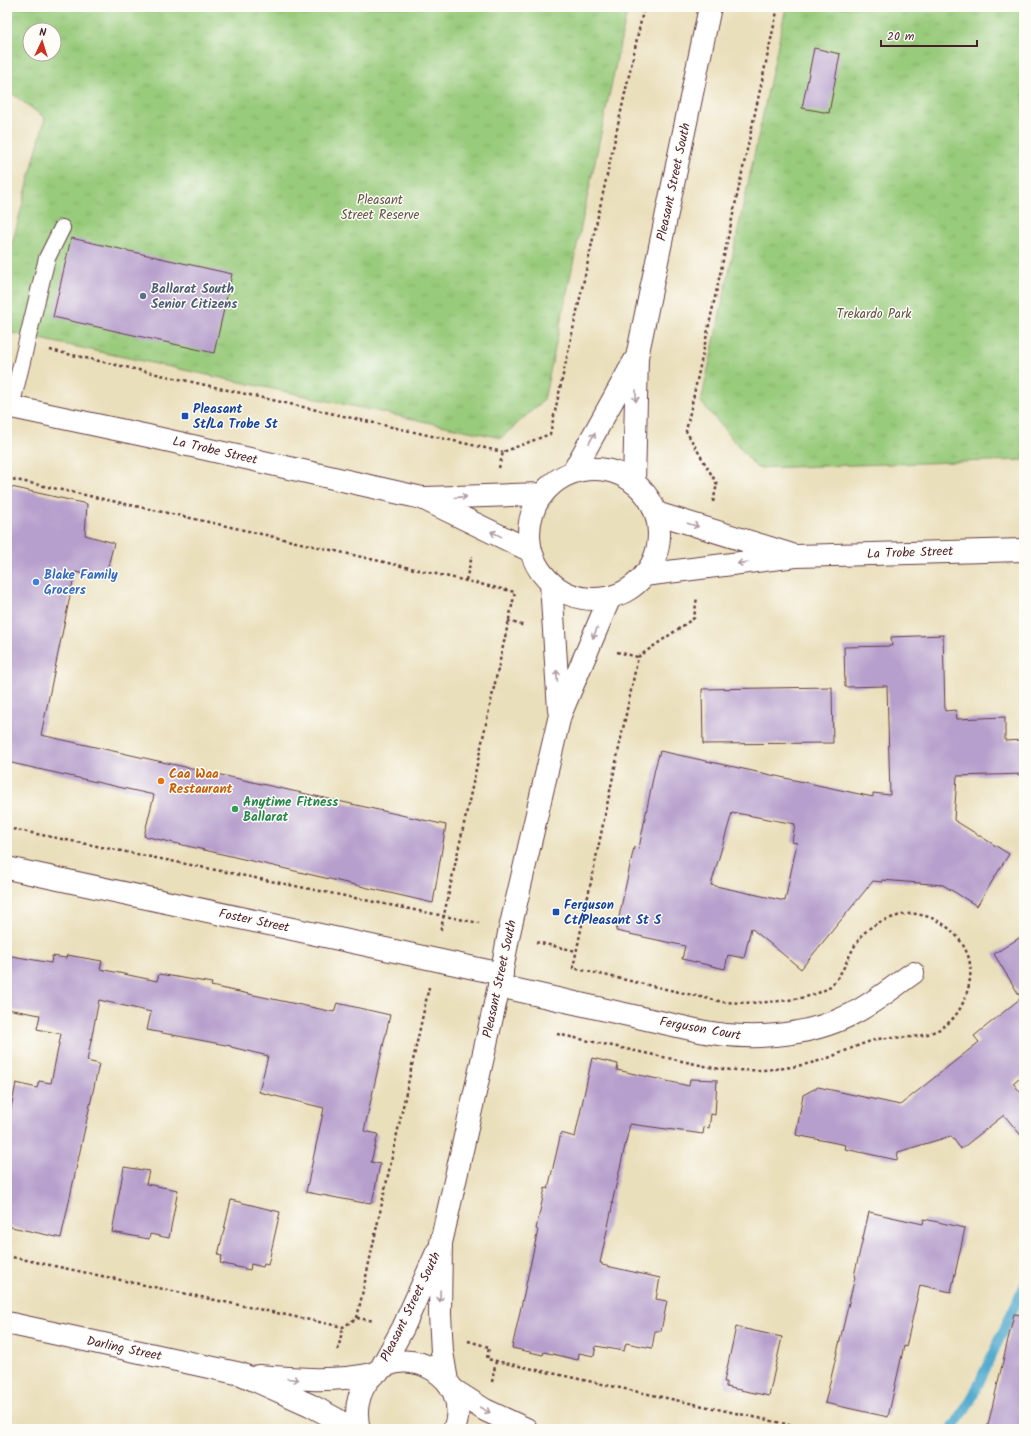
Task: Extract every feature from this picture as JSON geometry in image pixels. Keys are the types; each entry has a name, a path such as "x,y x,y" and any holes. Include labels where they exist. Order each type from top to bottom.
{"street":[{"name":"Pleasant Street South","path":"634,483 637,357 710,7"},
{"name":"Pleasant Street South","path":"572,472 637,357"},
{"name":"La Trobe Street","path":"9,406 422,498 531,551"},
{"path":"594,469 615,472 634,483 647,496 656,513 659,535 655,556 644,575 635,585 610,597 590,598 569,594 551,583 543,574 531,551 529,531 533,512 543,494 556,481 572,472 594,469"},
{"name":"La Trobe Street","path":"422,498 543,494"},
{"name":"La Trobe Street","path":"656,513 796,556"},
{"name":"La Trobe Street","path":"644,575 796,556 1024,550"},
{"name":"Pleasant Street South","path":"551,583 560,715"},
{"name":"Pleasant Street South","path":"359,1429 356,1412 359,1396 367,1380 377,1372 403,1328 441,1243 560,715 610,597"},
{"name":"Foster Street","path":"7,868 500,980"},
{"name":"Ferguson Court","path":"500,980 713,1034 753,1037 793,1032 841,1019 865,1007 913,973"},
{"name":"Pleasant Street South","path":"441,1243 440,1321 442,1352 450,1385 456,1398 458,1416 454,1429"},
{"name":"Darling Street","path":"7,1323 240,1374 302,1380 318,1380 346,1378 377,1372 390,1365 398,1363 413,1362 429,1367 450,1385"},
{"name":"Darling Street","path":"240,1374 310,1405 352,1429"},
{"path":"450,1385 485,1410 526,1429"}],"lane":[{"path":"9,406 47,258 62,228"}],"path":[{"path":"26,344 503,452 550,434 644,7"},
{"path":"712,504 717,484 686,431 778,7"},
{"path":"498,472 503,452"},
{"path":"7,478 221,524 515,592 440,936"},
{"path":"466,580 472,556"},
{"path":"697,592 694,618 638,657 572,968 723,1002 745,1004 810,995 828,988 840,974 860,937 876,923 897,915 920,914 931,917 942,923 955,934 964,946"},
{"path":"613,651 638,657"},
{"path":"7,828 479,923"},
{"path":"535,942 576,951"},
{"path":"337,1355 343,1327 356,1318 429,987"},
{"path":"7,1256 343,1327"},
{"path":"356,1318 378,1322"},
{"path":"462,1340 489,1346 487,1359 809,1429"},
{"path":"492,1383 496,1361"}],"green space":[{"name":"Pleasant Street Reserve","path":"7,7 628,7 544,400 501,438 7,332 7,263 45,118 7,90"},
{"name":"Trekardo Park","path":"786,7 1024,7 1024,460 757,468 701,402"}],"building":[{"path":"814,48 840,54 829,113 802,108"},
{"name":"Ballarat South Senior Citizens","path":"71,238 232,274 214,353 53,317"},
{"path":"7,486 87,504 85,535 114,543 105,578 75,572 41,735 446,825 433,903 144,836 154,795 7,762"},
{"path":"943,635 945,711 956,710 957,719 1005,717 1005,741 1024,740 1024,774 957,776 954,820 1009,854 977,906 943,885 882,880 882,882 873,881 801,969 751,928 744,958 728,955 725,969 682,959 685,946 616,931 634,847 639,848 655,768 660,751 873,797 873,793 890,795 887,686 845,687 844,647 892,646 891,637","holes":["732,813 795,824 792,842 797,843 785,901 711,885"]},
{"path":"832,687 833,743 703,744 702,689"},
{"path":"1024,935 1024,1074 1013,1083 1024,1097 1024,1139 1004,1115 961,1149 951,1136 898,1152 897,1160 845,1149 846,1145 796,1135 803,1095 818,1087 900,1105 979,1042 974,1036 1021,998 994,954"},
{"path":"7,955 51,963 52,956 66,958 67,955 102,961 100,969 157,981 159,974 212,983 211,986 334,1012 337,1003 390,1015 364,1131 378,1134 371,1162 380,1164 372,1203 364,1203 306,1192 324,1108 259,1092 268,1056 231,1046 147,1030 151,1012 99,1000 87,1061 99,1064 61,1238 7,1226 7,1129 16,1083 37,1088 39,1081 51,1083 61,1034 37,1029 40,1015 7,1009"},
{"path":"592,1058 618,1064 617,1070 689,1086 690,1079 717,1080 715,1115 711,1114 709,1128 704,1127 703,1134 630,1124 612,1203 600,1263 602,1263 602,1265 660,1278 656,1299 667,1301 661,1331 655,1331 652,1348 626,1343 624,1351 596,1346 594,1356 579,1353 578,1360 544,1352 543,1355 512,1348 538,1230 536,1229 545,1188 548,1189 561,1133 575,1137"},
{"path":"124,1167 149,1171 146,1184 178,1190 169,1238 150,1234 149,1239 112,1232"},
{"path":"231,1200 280,1212 268,1265 264,1264 263,1267 251,1264 250,1270 220,1263 222,1256 218,1255"},
{"path":"869,1212 923,1224 924,1219 965,1228 951,1292 920,1285 888,1417 825,1403"},
{"path":"1014,1314 1024,1315 1024,1429 987,1429"},
{"path":"736,1327 782,1337 769,1396 726,1387 726,1382 724,1382"}],"waterway":[{"path":"952,1429 971,1400 1024,1286"}],"place":[{"name":"Ballarat South Senior Citizens","path":"143,296"},
{"name":"Pleasant St/La Trobe St","path":"185,416"},
{"name":"Blake Family Grocers","path":"36,582"},
{"name":"Caa Waa Restaurant","path":"161,781"},
{"name":"Anytime Fitness Ballarat","path":"235,809"},
{"name":"Ferguson Ct/Pleasant St S","path":"556,912"}]}
